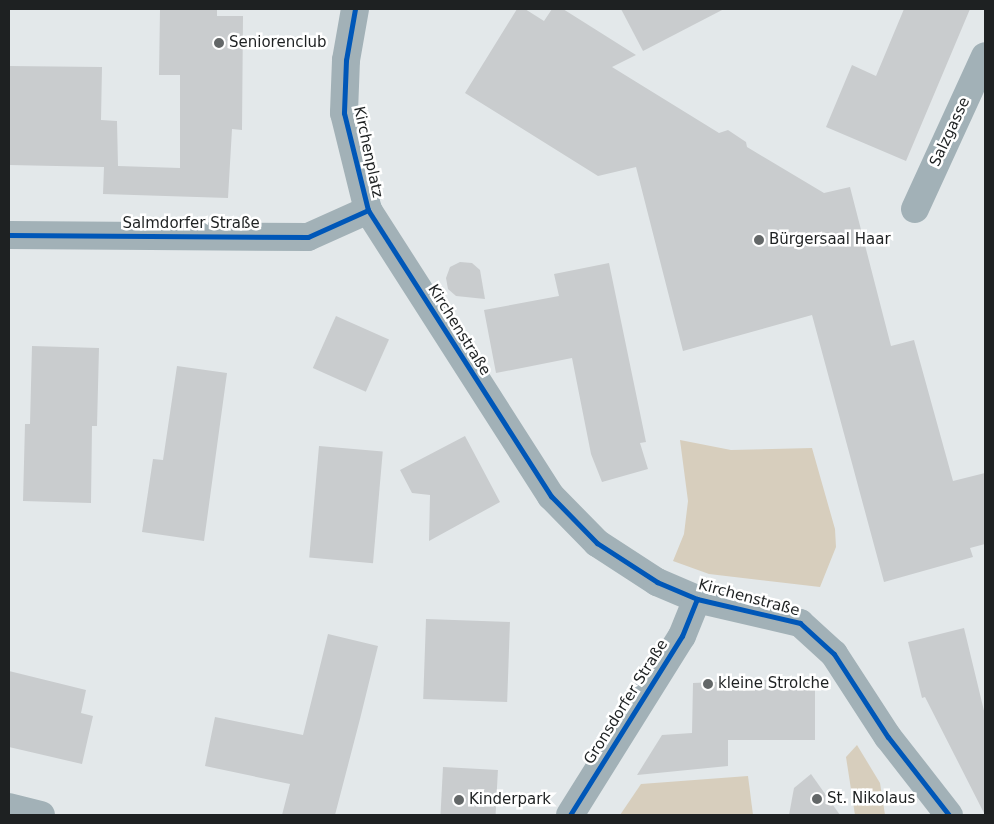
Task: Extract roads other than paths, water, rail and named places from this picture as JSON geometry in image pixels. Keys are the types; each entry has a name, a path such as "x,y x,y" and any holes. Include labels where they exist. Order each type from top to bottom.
{"street":[{"name":"Kirchenplatz","path":"355,9 346,60 344,113 368,210"},
{"name":"Salzgasse","path":"915,209 985,56"},
{"name":"Salmdorfer Straße","path":"9,235 308,237 368,210"},
{"name":"Kirchenstraße","path":"368,210 551,496 597,543 657,582 697,599 800,623 834,654 888,737 949,815"},
{"name":"Gronsdorfer Straße","path":"570,815 682,636 697,599"},
{"path":"9,807 41,815"}],"place":[{"name":"Seniorenclub","path":"219,43"},
{"name":"Bürgersaal Haar","path":"759,240"},
{"name":"kleine Strolche","path":"708,684"},
{"name":"St. Nikolaus","path":"817,799"},
{"name":"Kinderpark","path":"459,800"}]}
